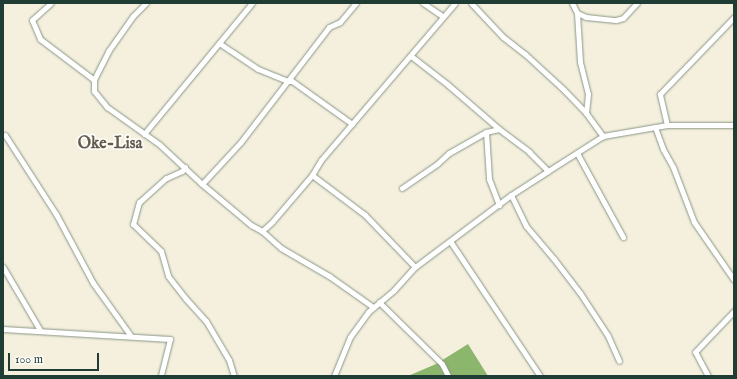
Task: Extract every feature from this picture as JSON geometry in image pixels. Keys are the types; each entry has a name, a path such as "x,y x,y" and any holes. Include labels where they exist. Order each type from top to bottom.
{"street":[{"path":"51,3 32,20 40,39 94,80"},
{"path":"146,3 134,16 109,50 94,80 94,91 107,107 185,167 202,184 250,225 262,231 281,248 329,276 373,307"},
{"path":"144,134 252,3"},
{"path":"202,184 240,143 329,27 340,22 356,3"},
{"path":"423,3 442,16"},
{"path":"262,231 272,222 312,174 321,160 410,56 442,16 455,3"},
{"path":"471,3 492,26 537,64 586,113 603,136"},
{"path":"572,3 577,13 580,62 588,94 586,113"},
{"path":"577,13 586,18 616,20 623,18 637,3"},
{"path":"667,125 660,94 734,17"},
{"path":"219,43 258,69 287,81 292,81 352,124"},
{"path":"410,56 447,84 499,129 529,152 548,171"},
{"path":"334,376 350,337 368,312 394,290 415,267 511,195 603,136 667,125 734,125"},
{"path":"655,127 663,149 673,167 694,222 734,280"},
{"path":"402,188 437,164 449,152 486,132 499,129"},
{"path":"486,132 489,179 499,205"},
{"path":"5,135 56,214 93,283 131,336"},
{"path":"577,153 623,237"},
{"path":"185,167 182,171 166,178 139,202 134,224 161,251 168,276 206,321 229,360 234,376"},
{"path":"312,174 365,215 415,267"},
{"path":"511,195 526,226 554,258 580,293 608,336 619,361"},
{"path":"450,241 540,376"},
{"path":"3,267 40,330"},
{"path":"379,302 442,364 448,376"},
{"path":"708,376 695,352 734,311"},
{"path":"3,328 170,339 161,376"}],"green space":[{"path":"468,344 488,376 408,376 436,364"}],"district":[{"name":"Oke-Lisa","path":"110,144"}]}
